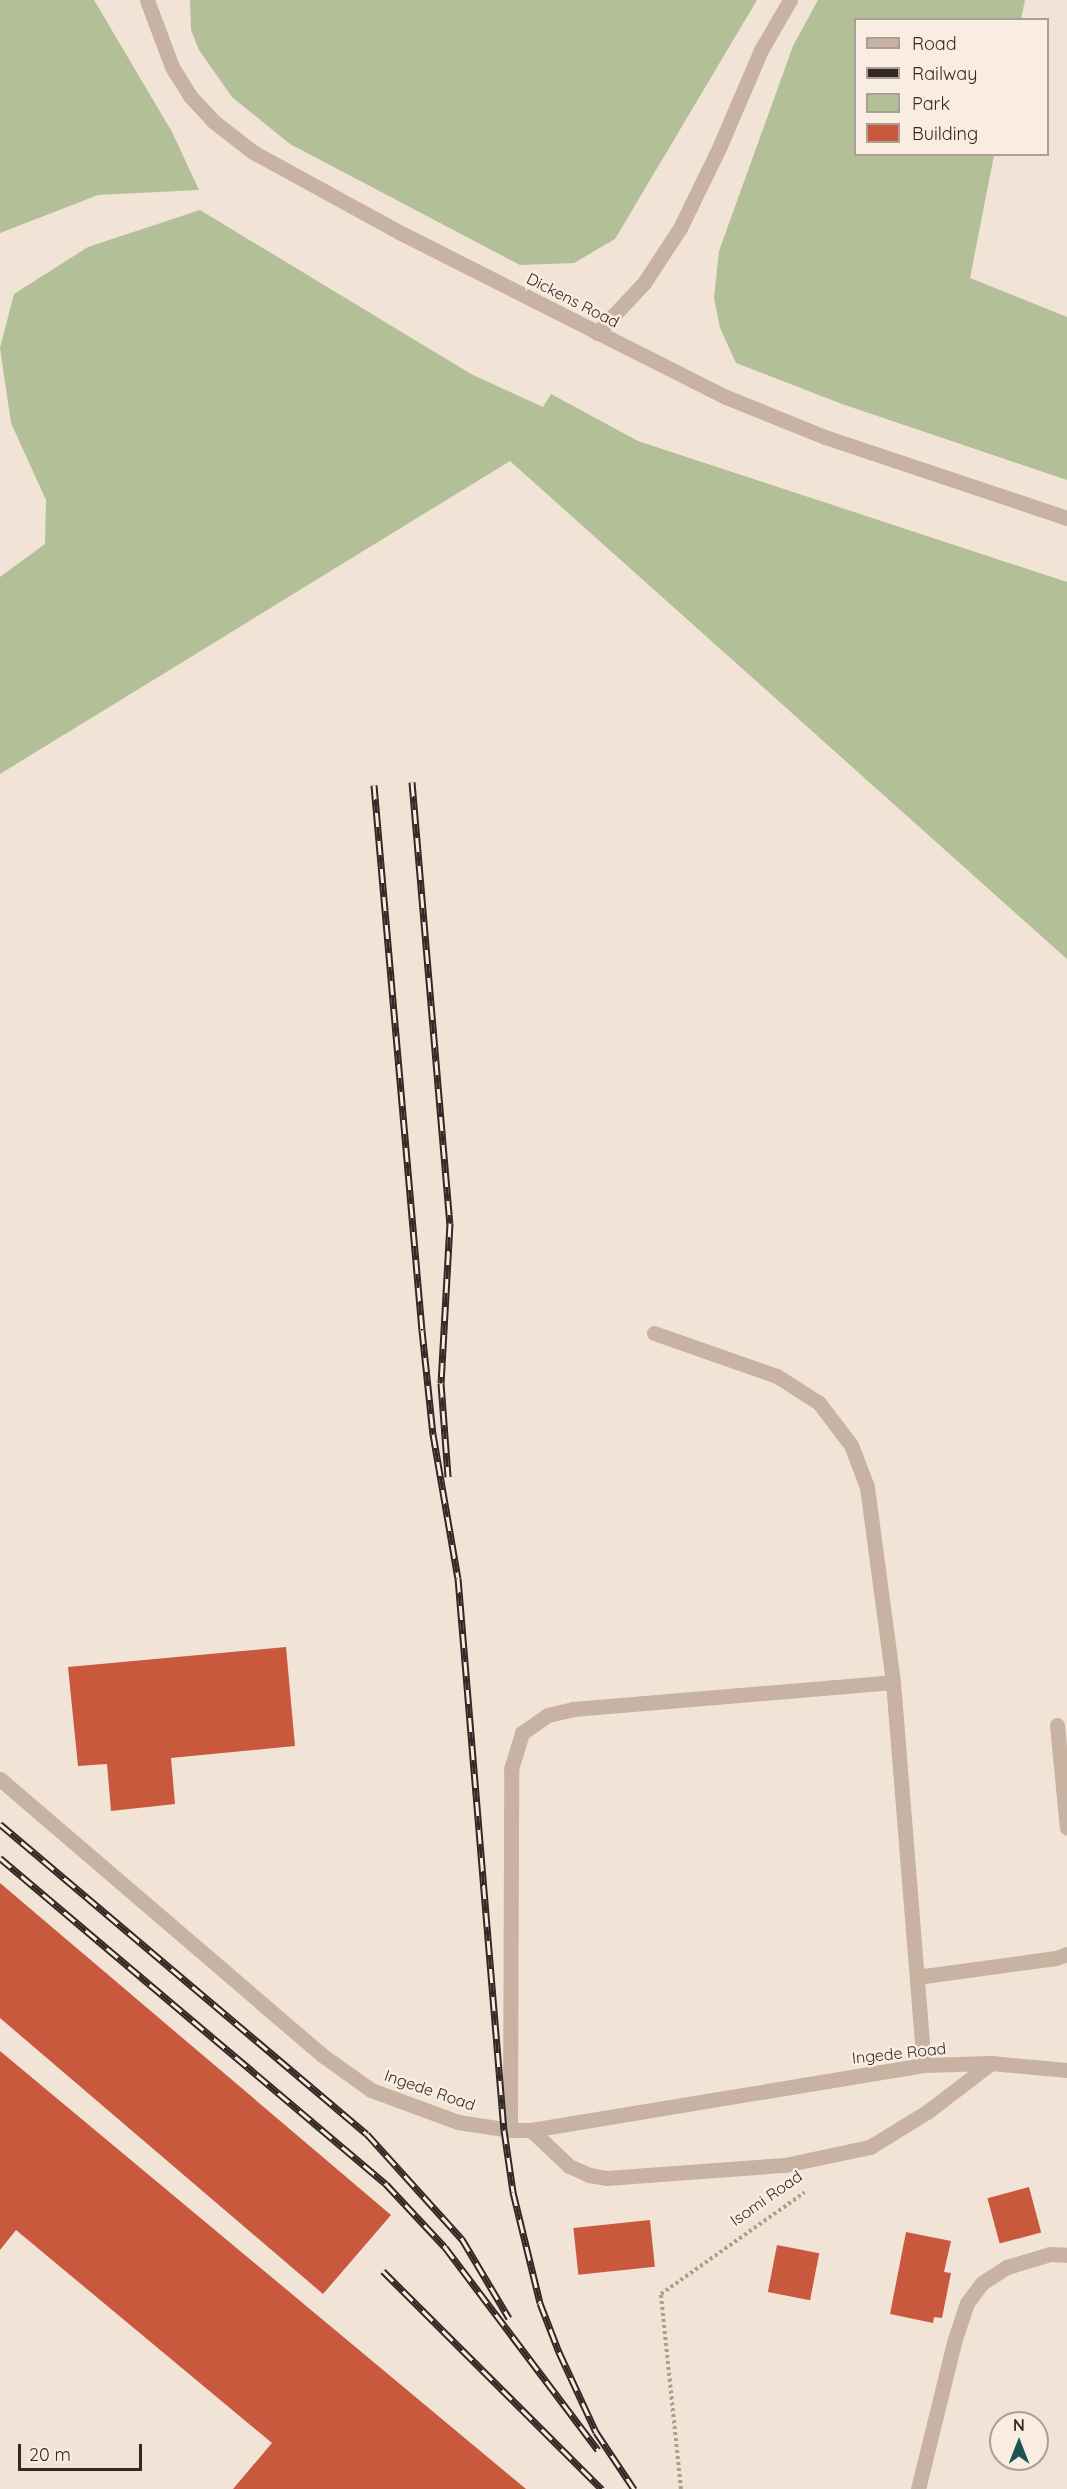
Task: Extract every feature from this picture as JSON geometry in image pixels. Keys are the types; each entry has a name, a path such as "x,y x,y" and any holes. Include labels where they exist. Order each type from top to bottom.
{"lane":[{"name":"Dickens Road","path":"147,0 172,67 190,96 213,121 253,152 399,232 726,397 825,437 1067,518"},
{"path":"597,333 644,283 680,228 719,148 761,50 790,0"},
{"path":"654,1333 777,1376 819,1403 850,1445 867,1487 893,1682 924,2065"},
{"path":"510,2130 511,1768 522,1733 548,1715 573,1709 893,1682"},
{"path":"1058,1725 1067,1828"},
{"name":"Ingede Road","path":"0,1779 322,2055 371,2090 458,2122 510,2130 531,2130 924,2065 991,2064"},
{"path":"917,1977 1056,1958 1067,1954"},
{"path":"531,2130 569,2166 589,2175 606,2178 765,2167 832,2157 870,2147 927,2112 991,2064 1067,2070"},
{"path":"918,2489 954,2342 968,2303 982,2283 1007,2268 1050,2254 1067,2254"}],"path":[{"name":"Isomi Road","path":"681,2489 661,2294 813,2187"}],"green space":[{"path":"0,0 94,0 172,132 199,190 98,195 0,233"},
{"path":"190,0 757,0 615,239 574,263 520,265 290,144 232,97 199,50 191,30"},
{"path":"818,0 1025,0 1021,18 854,18 854,156 994,156 970,278 1067,317 1067,480 842,404 736,363 720,328 714,298 719,251 793,46"},
{"path":"200,210 471,374 543,407 551,394 638,441 1067,582 1067,959 510,461 0,774 0,577 45,544 46,500 11,423 0,348 14,294 88,247"}],"building":[{"path":"286,1647 295,1746 171,1758 175,1804 111,1811 107,1764 78,1766 68,1667"},
{"path":"0,1883 391,2215 323,2294 0,2018"},
{"path":"0,2051 526,2489 233,2489 272,2443 16,2230 0,2250"},
{"path":"1029,2187 1041,2232 1000,2244 987,2198"},
{"path":"650,2220 655,2267 578,2275 573,2228"},
{"path":"906,2232 951,2241 944,2272 951,2273 942,2318 934,2317 933,2323 890,2314"},
{"path":"777,2245 819,2253 810,2300 768,2292"}],"railway":[{"path":"412,782 450,1223 441,1383 448,1477"},
{"path":"374,785 422,1330 433,1434 458,1578 504,2130 513,2192 540,2303 559,2352 596,2432 634,2489"},
{"path":"0,1824 367,2134 462,2239 509,2318"},
{"path":"0,1858 386,2184 445,2247 598,2450"},
{"path":"383,2271 602,2489"}]}
